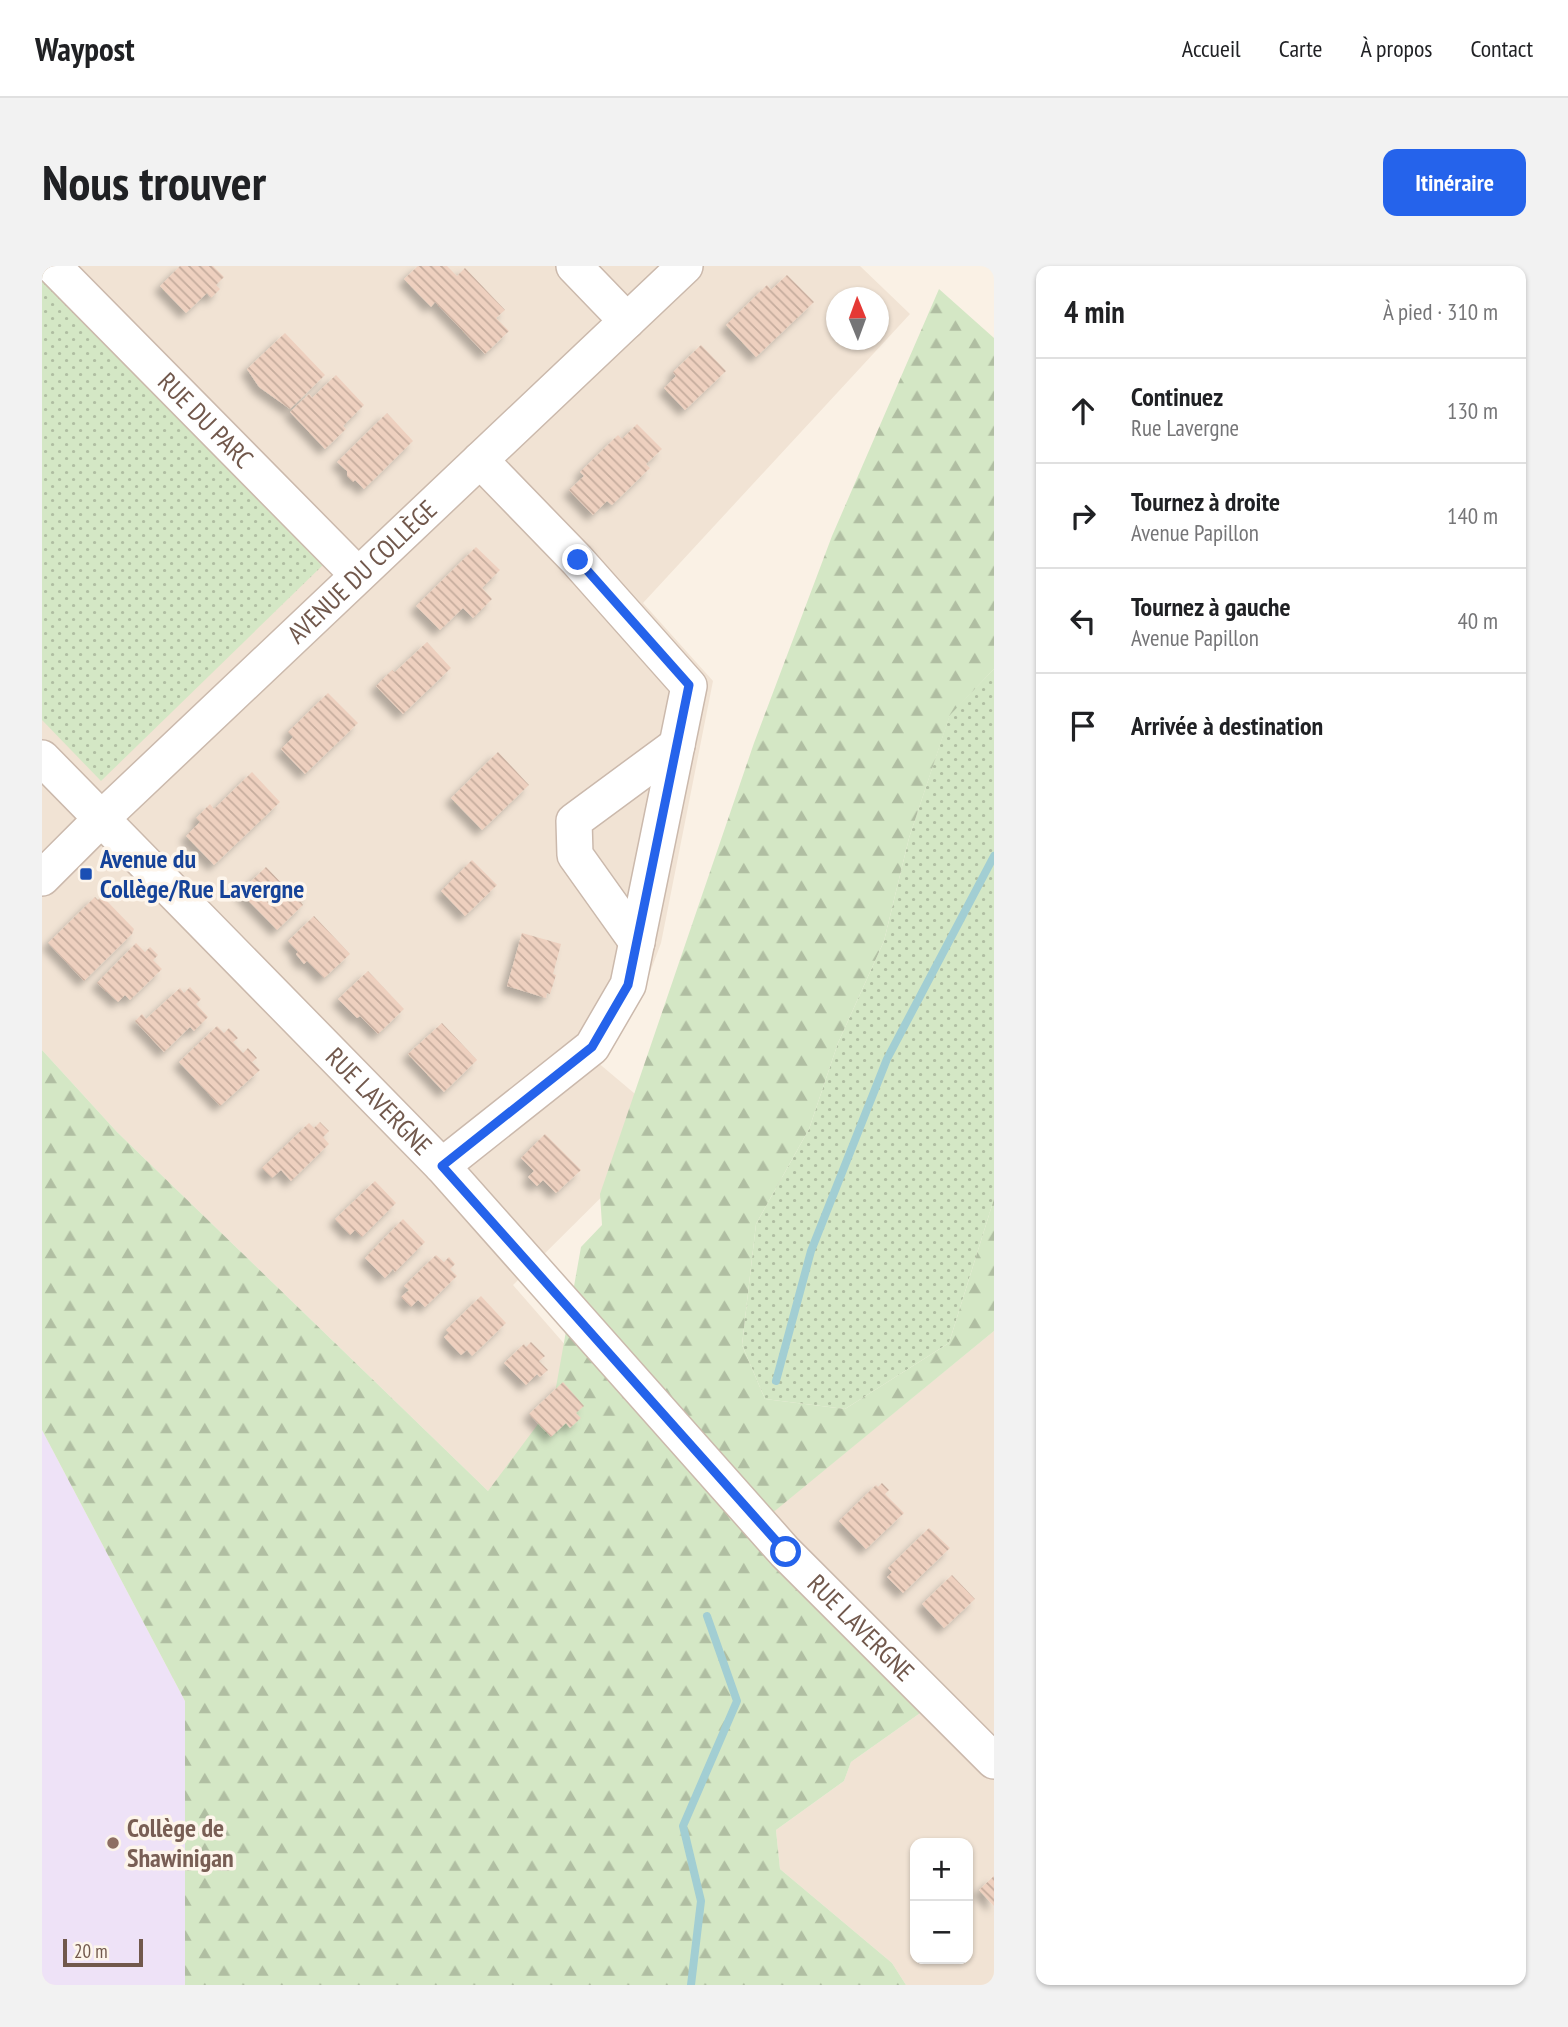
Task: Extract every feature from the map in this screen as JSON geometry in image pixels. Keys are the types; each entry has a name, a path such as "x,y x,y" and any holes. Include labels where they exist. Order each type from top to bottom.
{"street":[{"name":"RUE DU PARC","path":"53,266 358,575"},
{"path":"574,266 626,321"},
{"name":"AVENUE DU COLLÈGE","path":"42,878 685,266"},
{"path":"442,1166 592,1047 628,985 689,685 578,560 480,460"},
{"path":"637,942 575,855 574,821 677,745"},
{"name":"RUE LAVERGNE","path":"42,758 442,1166 786,1552 994,1761"}],"shaded area":[{"path":"42,266 860,266 882,287 826,287 826,350 877,350 643,603 713,681 661,943 642,994 596,1061 673,1126 513,1285 587,1370 488,1491 117,1132 42,1050"},
{"path":"889,294 910,314 889,337"},
{"path":"994,1331 994,1985 906,1985 892,1963 780,1869 776,1830 844,1781 851,1762 940,1699 764,1519"},
{"name":"Collège de Shawinigan","path":"42,1430 185,1701 185,1985 42,1985"}],"green space":[{"path":"42,272 325,563 101,781 42,720"},
{"path":"939,289 994,338 994,669 950,715 909,838 884,941 838,1043 809,1129 756,1224 742,1345 765,1399 845,1409 949,1343 994,1199 994,1331 765,1519 940,1699 851,1762 844,1781 776,1830 780,1869 892,1963 906,1985 185,1985 185,1701 42,1430 42,1050 117,1132 488,1491 553,1404 581,1247 602,1225 600,1194 754,743 832,536"},
{"path":"994,669 994,1199 949,1343 845,1409 765,1399 742,1345 756,1224 809,1129 838,1043 884,941 909,838 950,714"}],"building":[{"path":"180,266 213,266 224,277 216,285 220,289 211,298 207,293 186,313 160,286"},
{"path":"418,266 447,266 457,276 465,268 505,310 496,318 509,331 485,354 435,302 431,307 404,279"},
{"path":"787,275 814,302 756,357 726,325 767,285 771,290"},
{"path":"285,333 325,375 290,409 259,387 247,369"},
{"path":"701,345 726,371 685,410 664,388 676,376 673,372"},
{"path":"336,375 364,405 343,426 346,429 325,449 290,412 309,394 312,398"},
{"path":"387,413 413,441 364,489 347,476 347,471 337,462"},
{"path":"637,424 662,449 646,464 650,468 612,505 607,501 593,515 569,490 584,476 580,472 618,435 622,439"},
{"path":"476,547 500,570 482,588 492,599 473,618 463,608 440,630 416,606"},
{"path":"427,642 451,668 403,714 376,686"},
{"path":"328,693 358,723 305,774 281,749 293,737 288,732"},
{"path":"498,752 529,785 482,830 451,798"},
{"path":"252,772 280,802 214,865 186,836 200,822 196,818 210,804 214,809"},
{"path":"472,860 497,885 465,916 441,891"},
{"path":"266,867 291,893 298,886 307,896 301,902 303,905 277,930 240,892"},
{"path":"102,896 134,929 84,981 48,943 95,897 98,900"},
{"path":"314,916 350,954 324,978 307,961 304,964 288,941"},
{"path":"522,933 561,944 553,974 556,975 546,998 507,986"},
{"path":"136,943 145,952 150,947 158,955 153,960 162,969 130,1000 125,995 118,1002 97,983"},
{"path":"368,971 404,1009 378,1034 338,999"},
{"path":"190,987 201,999 196,1004 208,1017 194,1031 190,1027 164,1052 135,1021 142,1014 146,1019 180,988 184,993"},
{"path":"442,1023 477,1060 444,1092 408,1054"},
{"path":"217,1026 224,1033 229,1028 238,1038 233,1042 243,1053 248,1048 257,1058 252,1062 260,1070 220,1106 179,1062"},
{"path":"320,1122 329,1131 323,1137 329,1144 291,1181 281,1170 272,1178 262,1168 309,1123 314,1128"},
{"path":"545,1134 581,1170 556,1193 543,1180 537,1186 528,1177 534,1171 521,1158"},
{"path":"375,1181 396,1203 362,1237 355,1230 350,1235 335,1219"},
{"path":"403,1219 425,1242 395,1272 393,1269 385,1278 365,1258"},
{"path":"436,1255 444,1262 449,1257 455,1264 450,1269 457,1276 425,1307 418,1300 411,1307 401,1297 409,1290 404,1286"},
{"path":"481,1296 506,1323 472,1356 467,1350 461,1355 444,1337 449,1333 446,1330"},
{"path":"531,1342 545,1356 539,1361 548,1370 540,1377 537,1374 526,1385 504,1363 524,1344 526,1347"},
{"path":"563,1382 584,1406 576,1413 581,1418 570,1428 566,1423 551,1437 529,1414"},
{"path":"882,1483 889,1490 885,1494 904,1513 866,1549 839,1521 876,1485 878,1487"},
{"path":"929,1528 950,1548 903,1593 887,1577 892,1572 888,1568"},
{"path":"952,1575 975,1599 944,1628 922,1604"},
{"path":"994,1876 994,1906 979,1890"}],"waterway":[{"path":"776,1381 811,1251 887,1059 994,856"},
{"path":"691,1985 701,1901 683,1826 737,1701 707,1616"}],"place":[{"name":"Avenue du Collège/Rue Lavergne","path":"86,874"},
{"name":"Collège de Shawinigan","path":"113,1843"}],"route":[{"path":"578,560 689,685 628,985 592,1047 442,1166 786,1552"}]}
